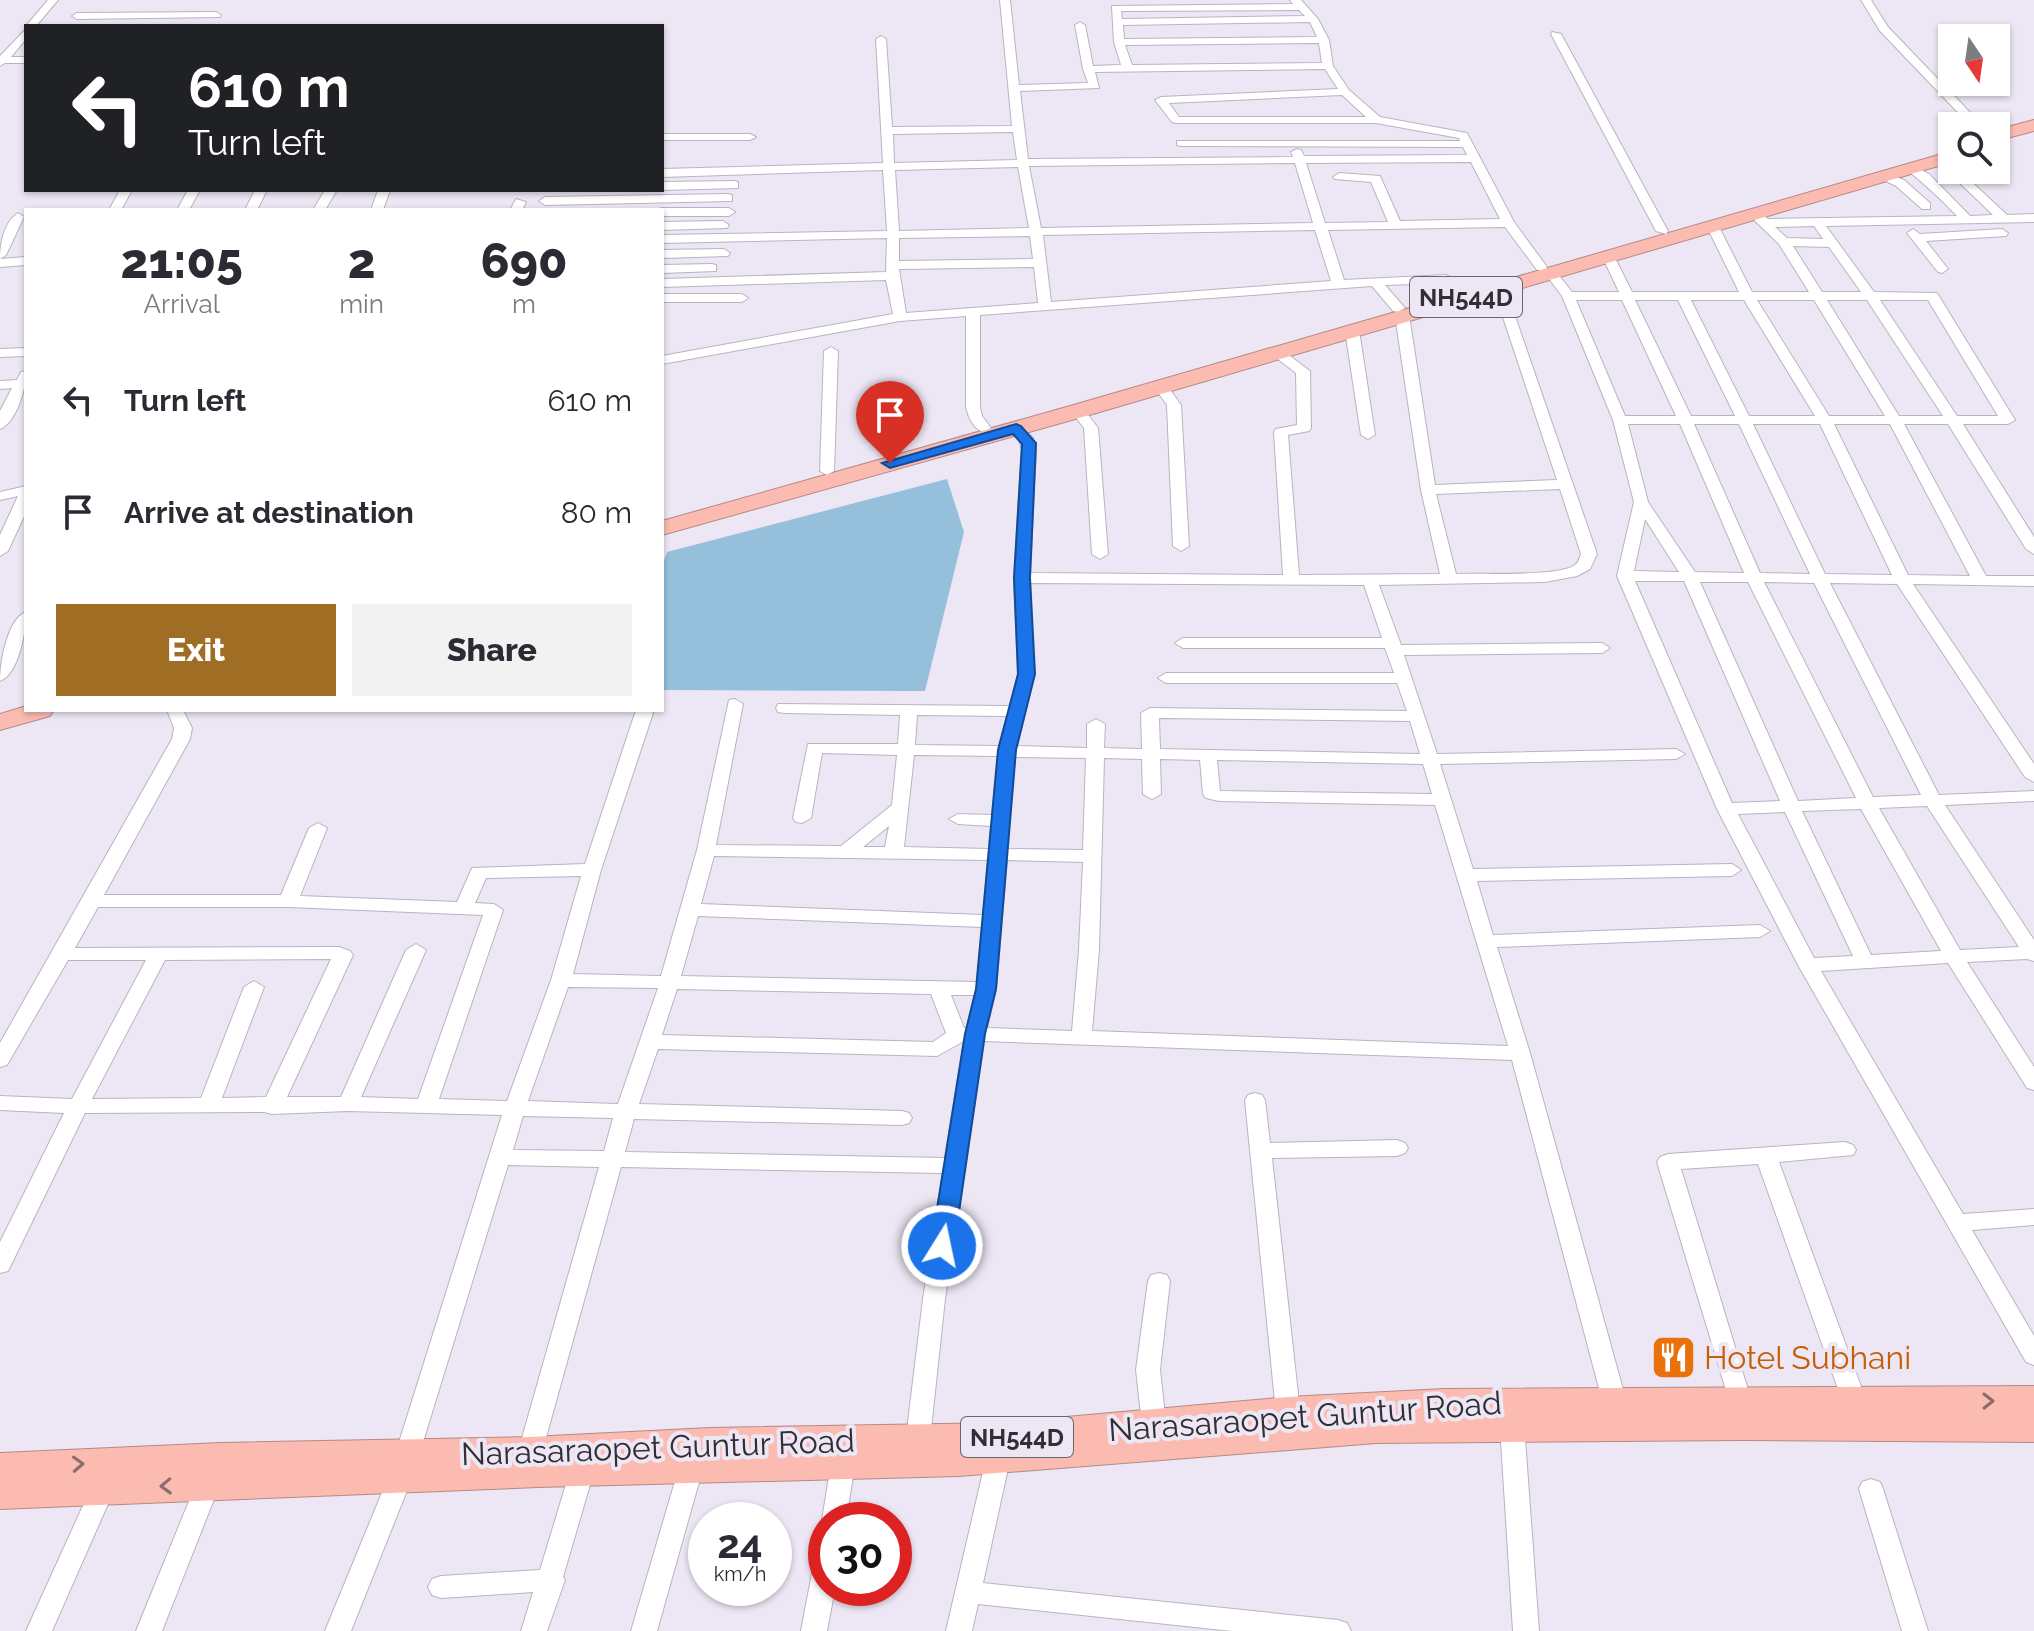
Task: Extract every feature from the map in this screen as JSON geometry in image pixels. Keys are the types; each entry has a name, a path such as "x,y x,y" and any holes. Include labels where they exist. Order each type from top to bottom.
{"highway":[{"path":"2010,132 2034,125"},
{"path":"2010,140 2034,133"},
{"name":"NH544D","path":"664,519 827,471 1499,287 1662,231 1938,158"},
{"name":"NH544D","path":"664,527 1277,353 1466,289 1608,256 1712,225 1761,218 1938,159"},
{"path":"0,713 24,707"},
{"path":"0,722 34,712"},
{"name":"Narasaraopet Guntur Road","path":"0,1493 208,1484 530,1452 843,1464 998,1459 1295,1432 1512,1425 1740,1403 2034,1401"},
{"name":"Narasaraopet Guntur Road","path":"0,1468 221,1458 582,1471 694,1456 918,1438 999,1438 1288,1412 1444,1404 2034,1427"}],"street":[{"path":"33,24 53,0"},
{"path":"71,24 92,0"},
{"path":"153,15 166,0"},
{"path":"1005,0 1018,129 1045,306"},
{"path":"1866,0 1884,29 1964,112"},
{"path":"1128,69 1119,42 1116,8 1298,3 1313,19 1324,40 1328,66 1345,92 1376,120"},
{"path":"77,16 217,16"},
{"path":"1117,22 1313,19"},
{"path":"1015,88 1095,86 1088,69 1080,25"},
{"path":"1,61 24,34"},
{"path":"1556,34 1662,231"},
{"path":"881,39 893,234 892,271 900,317"},
{"path":"1119,42 1324,40"},
{"path":"1,61 24,60"},
{"path":"1088,69 1328,66"},
{"path":"1345,92 1161,100 1176,120 1376,120 1463,135 1508,223 1568,296 1620,420 1641,502 1690,577 1791,806 1865,962"},
{"path":"1292,121 1299,160 1338,283"},
{"path":"885,131 1018,129"},
{"path":"664,137 748,142 664,149"},
{"path":"1181,143 1467,144"},
{"path":"664,173 1024,163 1474,158"},
{"path":"664,162 741,161"},
{"path":"1911,168 1925,176 1968,220"},
{"path":"1884,176 1900,183 1926,206"},
{"path":"1339,177 1376,179 1396,226"},
{"path":"1973,184 2004,219"},
{"path":"664,186 734,185"},
{"path":"545,201 635,200 729,205 664,212"},
{"path":"0,217 22,217"},
{"path":"0,255 22,217"},
{"path":"1761,218 1818,223 2034,218"},
{"path":"1761,218 1784,242 1895,420 1981,581"},
{"path":"1904,221 1942,269"},
{"path":"664,239 1508,223"},
{"path":"1818,223 1872,295 1954,419 2034,549"},
{"path":"664,226 723,225"},
{"path":"1712,225 1747,295 1825,420 1903,581 2034,777"},
{"path":"1917,238 2002,233"},
{"path":"717,274 730,238"},
{"path":"1784,242 1832,243"},
{"path":"664,254 724,253"},
{"path":"1608,256 1686,421 1754,578 1867,803 1954,957 2034,1083"},
{"path":"0,263 24,261"},
{"path":"664,269 717,274 892,271 1038,263"},
{"path":"664,283 717,274"},
{"path":"664,360 900,317 1374,281 1438,278 1466,289"},
{"path":"1374,281 1400,312 1428,490 1449,579"},
{"path":"1022,578 1370,580 1545,577 1571,573 1584,566 1589,554 1499,287"},
{"path":"1682,295 1746,420 1818,579 1932,800 2033,953"},
{"path":"1568,296 1932,296 2008,420 1620,420"},
{"path":"664,298 742,298"},
{"path":"973,311 973,407 975,416 984,428"},
{"path":"1352,330 1368,435"},
{"path":"827,471 831,351"},
{"path":"0,353 24,352"},
{"path":"1277,353 1303,371 1304,428 1281,432 1291,578"},
{"path":"0,385 24,381"},
{"path":"0,425 24,381"},
{"path":"1161,387 1174,405 1181,546"},
{"path":"1078,411 1091,428 1100,554"},
{"path":"918,1438 934,1299 956,1166 966,1034 986,989 1007,750 1026,674 1022,578 1029,450 1026,438 1016,429"},
{"path":"1428,490 1567,484"},
{"path":"0,496 24,493"},
{"path":"0,551 24,497"},
{"path":"1641,502 1625,576 1726,809 1808,965 2034,1356"},
{"path":"1625,576 2034,581"},
{"path":"1370,580 1431,759 1520,1053 1617,1413"},
{"path":"0,676 24,622"},
{"path":"1183,643 1602,648"},
{"path":"1166,678 1405,678"},
{"path":"530,1452 625,1113 690,910 706,850 735,704"},
{"path":"784,708 1017,711"},
{"path":"894,851 909,710"},
{"path":"0,1060 65,954 90,901 181,739 183,728 176,712"},
{"path":"338,1631 404,1466 499,1157 561,980 592,870 644,713"},
{"path":"1152,794 1150,713 1417,716"},
{"path":"1081,1038 1089,950 1096,724"},
{"path":"802,818 814,748 1431,759 1676,754"},
{"path":"1208,754 1212,794 1219,796 1443,800"},
{"path":"1726,809 2034,796"},
{"path":"847,851 901,807"},
{"path":"958,819 1000,821"},
{"path":"288,901 318,828"},
{"path":"706,850 1092,856"},
{"path":"464,908 479,872 592,870"},
{"path":"1466,875 1732,870"},
{"path":"90,901 288,901 494,910 426,1106"},
{"path":"690,910 992,921"},
{"path":"1486,941 1760,931"},
{"path":"348,1104 416,950"},
{"path":"0,1265 78,1106 159,953"},
{"path":"1808,965 2033,953"},
{"path":"65,954 343,955 272,1107"},
{"path":"561,980 986,989"},
{"path":"208,1107 254,987"},
{"path":"938,987 966,1034"},
{"path":"650,1042 937,1049 966,1034 1520,1053"},
{"path":"1255,1100 1288,1412"},
{"path":"0,1103 208,1107 348,1104 902,1118"},
{"path":"1261,1151 1397,1148"},
{"path":"1740,1403 1668,1162 1845,1150"},
{"path":"499,1157 956,1166"},
{"path":"1766,1157 1855,1403"},
{"path":"1957,1223 2034,1217"},
{"path":"1154,1424 1148,1370 1159,1281"},
{"path":"1512,1425 1526,1631"},
{"path":"644,1631 694,1456"},
{"path":"959,1631 998,1459"},
{"path":"837,1502 843,1464"},
{"path":"534,1631 552,1580 582,1471"},
{"path":"149,1631 208,1484"},
{"path":"39,1631 103,1488"},
{"path":"1871,1489 1915,1631"},
{"path":"441,1587 552,1580"},
{"path":"969,1592 1338,1631"},
{"path":"814,1631 819,1606"}],"water":[{"path":"947,479 964,532 925,691 664,690 664,560 667,552"}],"place":[{"name":"Hotel Subhani","path":"1673,1357"}],"route":[{"path":"890,463 1016,429 1029,443 1022,578 1026,674 1007,750 986,989 975,1034 942,1246"}]}
